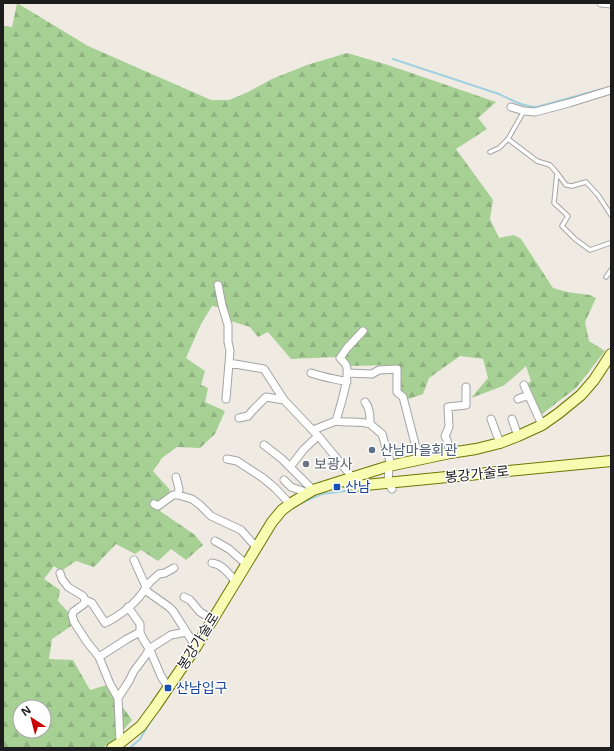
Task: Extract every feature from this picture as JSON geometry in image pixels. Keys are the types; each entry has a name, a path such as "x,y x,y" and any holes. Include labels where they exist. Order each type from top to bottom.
{"street":[{"path":"601,3 611,4"},
{"path":"511,107 524,111 535,112 611,90"},
{"path":"218,285 228,325 228,342 230,351 226,400"},
{"path":"336,421 347,382 348,372 346,365 340,358 363,331"},
{"name":"봉강가술로","path":"116,746 141,726 196,647 256,547 272,522 282,510 311,491 390,466 450,453 476,450 500,443 542,425 581,395 594,380 611,354"},
{"path":"229,363 264,369 284,400 316,433 348,479"},
{"path":"348,372 372,374 379,370 397,369 397,392 403,397 419,459"},
{"path":"311,373 347,382"},
{"path":"524,385 542,425"},
{"name":"봉강가술로","path":"450,453 445,436 449,427 448,408 466,405 466,387"},
{"path":"518,399 529,396"},
{"path":"239,418 248,416 266,397 284,400"},
{"path":"365,402 370,416 370,424"},
{"path":"491,419 500,443"},
{"path":"512,419 518,436"},
{"path":"290,467 316,433 336,421 363,422 370,424 382,434 390,466 390,485"},
{"path":"264,445 282,459 311,491"},
{"path":"227,459 237,461 263,478 290,504"},
{"name":"봉강가술로","path":"348,479 355,486 390,485 611,461"},
{"path":"176,477 179,490 178,495"},
{"path":"284,480 291,487 311,491"},
{"path":"154,504 158,506 173,495 178,495 192,500 200,505 207,518 241,530 256,547"},
{"path":"215,541 229,549 246,564"},
{"path":"134,560 145,588 173,611 196,647"},
{"path":"212,563 216,563 221,566 235,581"},
{"path":"60,573 62,579 68,587 83,596 85,600 92,603 105,623 114,619 143,594 145,588 159,574 165,573 174,568"},
{"path":"184,597 190,600 200,612 212,619"},
{"path":"85,600 84,604 73,612 72,615 74,622 99,657 110,684 118,698"},
{"path":"128,607 140,624 140,632 143,639 168,687"},
{"path":"99,657 140,632"},
{"path":"116,746 118,698 134,671 149,649 171,635 186,632"}],"lane":[{"path":"490,152 504,145 524,111"},
{"path":"508,139 537,161 550,165 566,185 572,186 586,182 598,195 611,215"},
{"path":"557,173 554,203 568,216 562,226 590,250 610,243 611,244"},
{"path":"606,277 611,270"}],"green space":[{"path":"17,3 88,46 211,100 229,100 272,79 307,65 347,53 388,65 496,102 478,118 487,129 456,149 493,200 490,219 499,238 514,235 521,239 553,288 567,292 590,295 596,298 585,322 589,341 605,351 576,388 538,417 523,388 531,381 526,366 503,386 471,398 488,378 483,359 460,356 429,378 423,394 403,401 394,365 348,366 335,357 291,359 268,332 258,337 250,327 227,320 222,308 212,306 201,324 186,358 205,371 201,385 208,388 205,402 225,411 215,434 200,448 177,447 162,458 153,471 170,490 160,511 195,535 203,545 186,560 171,549 158,561 141,550 135,554 116,544 94,567 76,561 61,571 54,566 44,579 60,590 58,601 68,612 74,624 52,639 49,659 73,660 90,690 107,685 132,720 113,742 102,748 3,748 3,26 12,27"}],"waterway":[{"path":"393,59 499,94 518,103 532,107 537,107 602,89"},
{"path":"303,502 322,494 354,490"},
{"path":"130,748 140,739 152,719"}],"place":[{"name":"산남마을회관","path":"372,450"},
{"name":"보광사","path":"306,464"},
{"name":"산남","path":"337,487"},
{"name":"산남입구","path":"168,688"}]}
